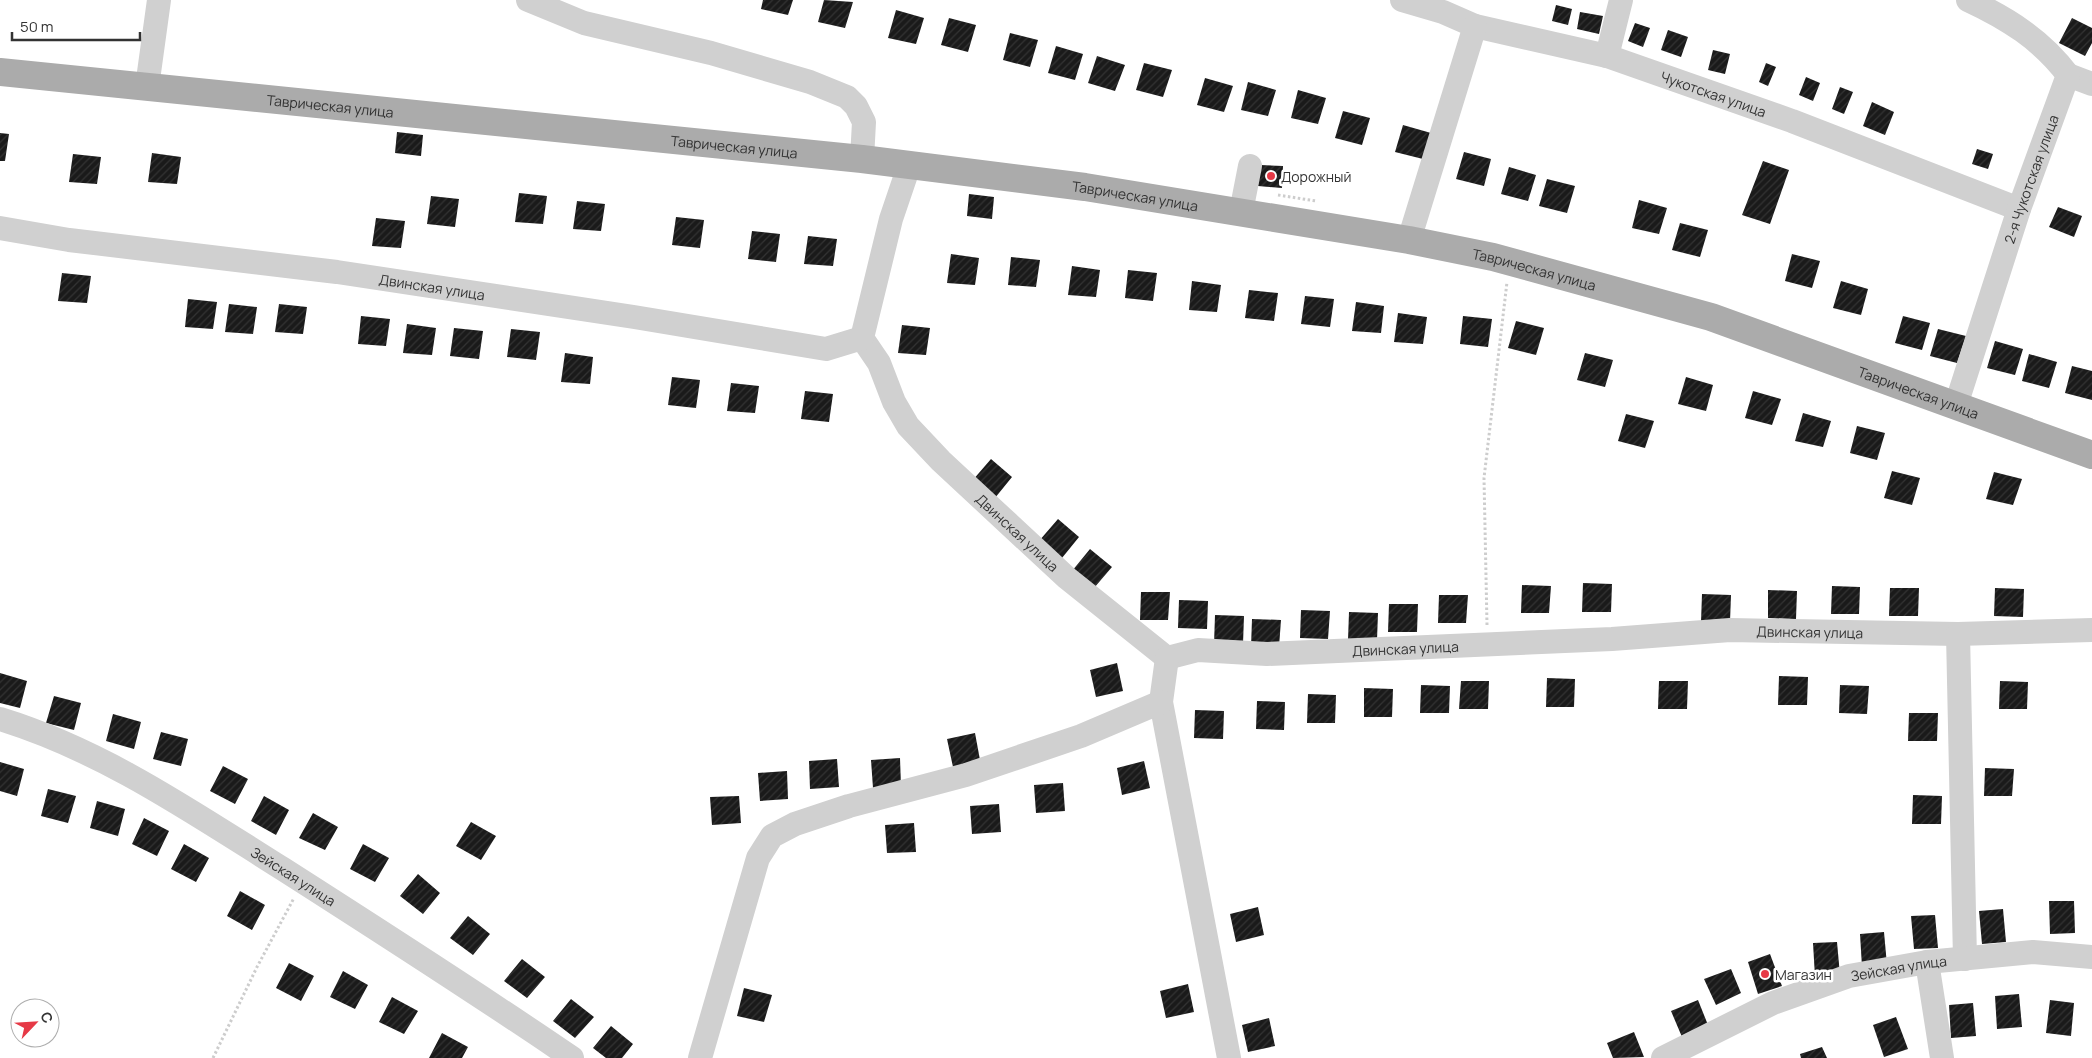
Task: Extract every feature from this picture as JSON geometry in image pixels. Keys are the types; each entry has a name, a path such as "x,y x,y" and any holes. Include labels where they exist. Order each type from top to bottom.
{"main road":[{"name":"Таврическая улица","path":"0,72 862,159 1084,187 1409,240 1493,257 1711,317 2092,455"}],"street":[{"path":"147,87 159,0"},
{"path":"528,0 584,23 711,53 810,82 847,97 856,106 864,122 862,159"},
{"name":"Чукотская улица","path":"1402,0 1443,12 1475,26 1607,56 1792,121 2019,210"},
{"path":"1607,56 1621,0"},
{"path":"1968,0 2001,15 2037,41 2056,58 2068,75 2092,84"},
{"path":"1409,240 1475,26"},
{"name":"2-я Чукотская улица","path":"1956,405 2019,210 2068,75"},
{"path":"862,338 891,219 909,166"},
{"path":"1241,212 1250,166"},
{"name":"Двинская улица","path":"0,228 69,240 346,274 634,317 826,349 862,338 879,363 894,402 908,426 941,461 1067,578 1167,658 1198,650 1267,654 1612,638 1730,630 1958,634 2092,630"},
{"path":"1958,634 1965,959"},
{"path":"1167,658 1161,702 1229,1058"},
{"path":"700,1058 758,858 772,836 795,824 966,775 1064,742 1161,702"},
{"name":"Зейская улица","path":"0,719 86,751 153,786 572,1058"},
{"name":"Зейская улица","path":"1663,1058 1773,1003 1849,976 1927,962 2033,952 2092,957"},
{"path":"1927,962 1942,1058"}],"path":[{"path":"1487,643 1484,478 1508,279"},
{"path":"213,1058 257,967 303,882"}],"building":[{"path":"763,0 793,0 788,15 761,9"},
{"path":"824,0 853,2 845,28 818,22"},
{"path":"1556,5 1572,9 1568,25 1552,21"},
{"path":"896,10 924,18 916,44 888,38"},
{"path":"1580,12 1603,16 1599,34 1577,29"},
{"path":"949,18 976,25 968,52 941,45"},
{"path":"2072,18 2092,28 2092,43 2085,56 2059,43"},
{"path":"1635,23 1650,28 1643,47 1628,41"},
{"path":"1668,30 1688,37 1681,57 1661,50"},
{"path":"1010,33 1038,40 1030,67 1003,60"},
{"path":"1056,46 1083,54 1075,80 1048,73"},
{"path":"1713,50 1730,54 1725,74 1708,70"},
{"path":"1097,56 1125,65 1115,91 1088,83"},
{"path":"1144,63 1172,70 1163,97 1136,90"},
{"path":"1766,63 1776,67 1768,86 1759,82"},
{"path":"1806,77 1820,83 1813,101 1799,95"},
{"path":"1205,78 1233,86 1224,112 1197,105"},
{"path":"1248,82 1276,90 1268,116 1241,110"},
{"path":"1840,87 1853,92 1844,114 1832,109"},
{"path":"1298,90 1326,98 1318,124 1291,118"},
{"path":"1872,102 1894,112 1885,135 1863,126"},
{"path":"1343,111 1370,118 1362,145 1335,138"},
{"path":"1403,125 1431,133 1423,159 1395,152"},
{"path":"397,132 423,135 421,156 395,153"},
{"path":"0,133 9,134 5,161 0,161"},
{"path":"1977,149 1993,154 1988,169 1972,164"},
{"path":"1464,152 1491,159 1484,186 1456,179"},
{"path":"152,153 181,157 177,184 148,182"},
{"path":"73,154 101,157 97,184 69,182"},
{"path":"1763,161 1789,170 1770,224 1742,215"},
{"name":"Дорожный","path":"1260,165 1283,166 1282,188 1258,186"},
{"path":"1509,167 1536,175 1528,201 1501,194"},
{"path":"1547,179 1575,186 1567,213 1539,206"},
{"path":"519,193 547,196 543,224 515,222"},
{"path":"969,194 994,197 992,219 967,216"},
{"path":"431,196 459,199 455,227 427,224"},
{"path":"1639,200 1667,208 1659,234 1632,228"},
{"path":"577,201 605,204 601,231 573,229"},
{"path":"2058,207 2082,216 2074,237 2049,227"},
{"path":"676,217 704,220 700,248 672,245"},
{"path":"376,218 405,221 401,248 372,246"},
{"path":"1680,223 1708,230 1700,257 1672,250"},
{"path":"752,231 780,234 776,262 748,259"},
{"path":"808,236 837,239 833,266 804,264"},
{"path":"951,254 979,258 975,285 947,283"},
{"path":"1792,254 1820,261 1812,288 1785,281"},
{"path":"1011,257 1040,260 1036,287 1008,285"},
{"path":"1072,266 1100,270 1096,297 1068,295"},
{"path":"1128,270 1157,273 1153,301 1125,298"},
{"path":"62,273 91,276 87,303 58,301"},
{"path":"1192,281 1221,285 1217,312 1189,310"},
{"path":"1841,281 1868,289 1861,315 1833,308"},
{"path":"1249,290 1278,293 1274,321 1245,318"},
{"path":"1305,296 1334,299 1330,327 1301,324"},
{"path":"188,299 217,302 213,329 185,327"},
{"path":"1356,302 1384,306 1381,333 1352,331"},
{"path":"229,304 257,307 253,334 225,332"},
{"path":"279,304 307,307 303,334 275,332"},
{"path":"1398,313 1427,317 1423,344 1394,342"},
{"path":"361,316 390,319 386,346 358,344"},
{"path":"1463,316 1492,319 1488,347 1460,344"},
{"path":"1903,316 1930,323 1922,350 1895,343"},
{"path":"1516,321 1544,328 1536,355 1508,348"},
{"path":"407,324 436,328 432,355 403,353"},
{"path":"902,325 930,328 926,355 898,353"},
{"path":"454,328 483,331 479,359 450,356"},
{"path":"511,329 540,332 536,360 507,357"},
{"path":"1938,329 1966,336 1957,363 1930,356"},
{"path":"1995,341 2023,349 2015,375 1987,368"},
{"path":"565,353 593,357 590,384 561,382"},
{"path":"1585,353 1613,360 1605,387 1577,380"},
{"path":"2029,354 2057,362 2049,388 2022,381"},
{"path":"2072,366 2092,371 2092,400 2065,393"},
{"path":"672,377 700,380 696,408 668,405"},
{"path":"1686,377 1713,385 1706,411 1678,404"},
{"path":"731,383 759,386 755,413 727,411"},
{"path":"805,391 833,394 829,422 801,419"},
{"path":"1753,391 1781,399 1772,425 1745,418"},
{"path":"1803,413 1831,421 1823,447 1795,441"},
{"path":"1626,414 1654,421 1645,448 1618,441"},
{"path":"1857,426 1885,433 1877,460 1850,453"},
{"path":"991,459 1012,477 995,498 972,481"},
{"path":"1892,471 1920,478 1912,505 1884,498"},
{"path":"1994,472 2022,479 2013,505 1986,499"},
{"path":"1058,519 1079,537 1062,558 1039,541"},
{"path":"1090,549 1112,567 1094,588 1072,571"},
{"path":"1583,583 1612,584 1611,612 1582,612"},
{"path":"1522,585 1551,586 1549,613 1521,613"},
{"path":"1832,586 1860,587 1859,614 1831,614"},
{"path":"1890,588 1919,588 1918,616 1889,616"},
{"path":"1995,588 2024,589 2023,617 1994,616"},
{"path":"1768,590 1797,591 1796,619 1768,618"},
{"path":"1141,592 1170,592 1168,620 1140,620"},
{"path":"1702,594 1731,595 1730,622 1701,622"},
{"path":"1439,595 1468,595 1466,623 1438,623"},
{"path":"1179,600 1208,601 1207,629 1178,628"},
{"path":"1389,604 1418,604 1417,632 1388,632"},
{"path":"1301,610 1330,611 1328,639 1300,638"},
{"path":"1349,612 1378,613 1377,640 1348,640"},
{"path":"1215,615 1244,616 1243,644 1214,644"},
{"path":"1252,619 1281,620 1279,647 1251,647"},
{"path":"1117,663 1123,691 1096,697 1090,670"},
{"path":"0,673 27,681 20,708 0,703"},
{"path":"1779,676 1808,677 1807,705 1778,705"},
{"path":"1547,678 1575,679 1574,707 1546,707"},
{"path":"1461,681 1489,681 1488,709 1459,709"},
{"path":"1659,681 1688,681 1687,709 1658,709"},
{"path":"2000,681 2028,682 2027,709 1999,709"},
{"path":"1421,685 1450,686 1449,713 1420,713"},
{"path":"1840,685 1869,686 1867,714 1839,713"},
{"path":"1364,688 1393,689 1392,717 1364,717"},
{"path":"1308,694 1336,695 1335,723 1307,723"},
{"path":"54,696 81,703 74,730 46,723"},
{"path":"1257,701 1285,702 1284,730 1256,729"},
{"path":"1195,710 1224,711 1223,739 1194,738"},
{"path":"1909,713 1938,713 1937,741 1908,741"},
{"path":"113,714 141,722 134,749 106,741"},
{"path":"161,732 188,739 181,766 153,759"},
{"path":"975,733 980,760 953,767 947,739"},
{"path":"900,758 901,786 873,788 871,760"},
{"path":"837,759 839,787 810,789 809,761"},
{"path":"1144,761 1150,788 1122,795 1117,768"},
{"path":"0,762 24,769 17,796 0,791"},
{"path":"223,766 248,779 235,804 210,791"},
{"path":"1985,768 2014,769 2012,796 1984,796"},
{"path":"787,771 788,799 760,801 758,773"},
{"path":"1063,783 1065,811 1036,813 1034,785"},
{"path":"48,789 76,796 68,823 41,816"},
{"path":"1913,795 1942,796 1941,824 1912,824"},
{"path":"264,796 289,810 276,835 251,821"},
{"path":"739,796 741,823 712,825 710,797"},
{"path":"97,801 125,809 118,836 90,828"},
{"path":"999,804 1001,832 972,834 970,806"},
{"path":"313,813 338,827 325,850 299,838"},
{"path":"144,818 169,831 157,856 132,844"},
{"path":"471,822 496,836 481,860 456,846"},
{"path":"914,823 916,852 887,853 885,825"},
{"path":"184,844 209,858 196,882 171,869"},
{"path":"363,844 389,858 375,882 350,869"},
{"path":"418,874 440,893 423,914 400,896"},
{"path":"240,891 265,905 252,930 227,916"},
{"path":"2049,901 2074,901 2075,933 2050,934"},
{"path":"1258,907 1264,935 1236,942 1230,914"},
{"path":"2003,909 2006,942 1982,944 1979,911"},
{"path":"1935,915 1938,948 1914,949 1911,916"},
{"path":"468,916 490,934 473,955 450,938"},
{"path":"1884,932 1887,965 1862,967 1860,934"},
{"path":"1837,942 1840,975 1815,977 1813,943"},
{"name":"Магазин","path":"1770,954 1782,986 1758,994 1748,962"},
{"path":"522,959 545,977 527,998 504,981"},
{"path":"289,963 314,976 301,1001 276,988"},
{"path":"1731,969 1741,993 1716,1005 1704,979"},
{"path":"343,971 368,985 355,1009 330,997"},
{"path":"1188,984 1194,1012 1166,1018 1160,991"},
{"path":"744,988 772,995 764,1022 737,1016"},
{"path":"2019,994 2022,1027 1997,1029 1995,996"},
{"path":"392,997 418,1011 404,1034 379,1022"},
{"path":"571,999 594,1017 575,1038 553,1021"},
{"path":"1698,1000 1708,1025 1682,1037 1671,1011"},
{"path":"2050,1000 2074,1003 2071,1036 2046,1033"},
{"path":"1973,1003 1976,1036 1951,1038 1949,1005"},
{"path":"1896,1017 1908,1049 1884,1057 1873,1025"},
{"path":"1269,1018 1275,1046 1248,1052 1242,1025"},
{"path":"611,1026 633,1044 622,1058 606,1058 593,1048"},
{"path":"1634,1032 1644,1057 1613,1058 1607,1043"},
{"path":"442,1033 468,1047 462,1058 429,1058"},
{"path":"1822,1047 1827,1058 1801,1058 1800,1054"}],"place":[{"name":"Дорожный","path":"1271,176"},
{"name":"Магазин","path":"1765,974"}]}
